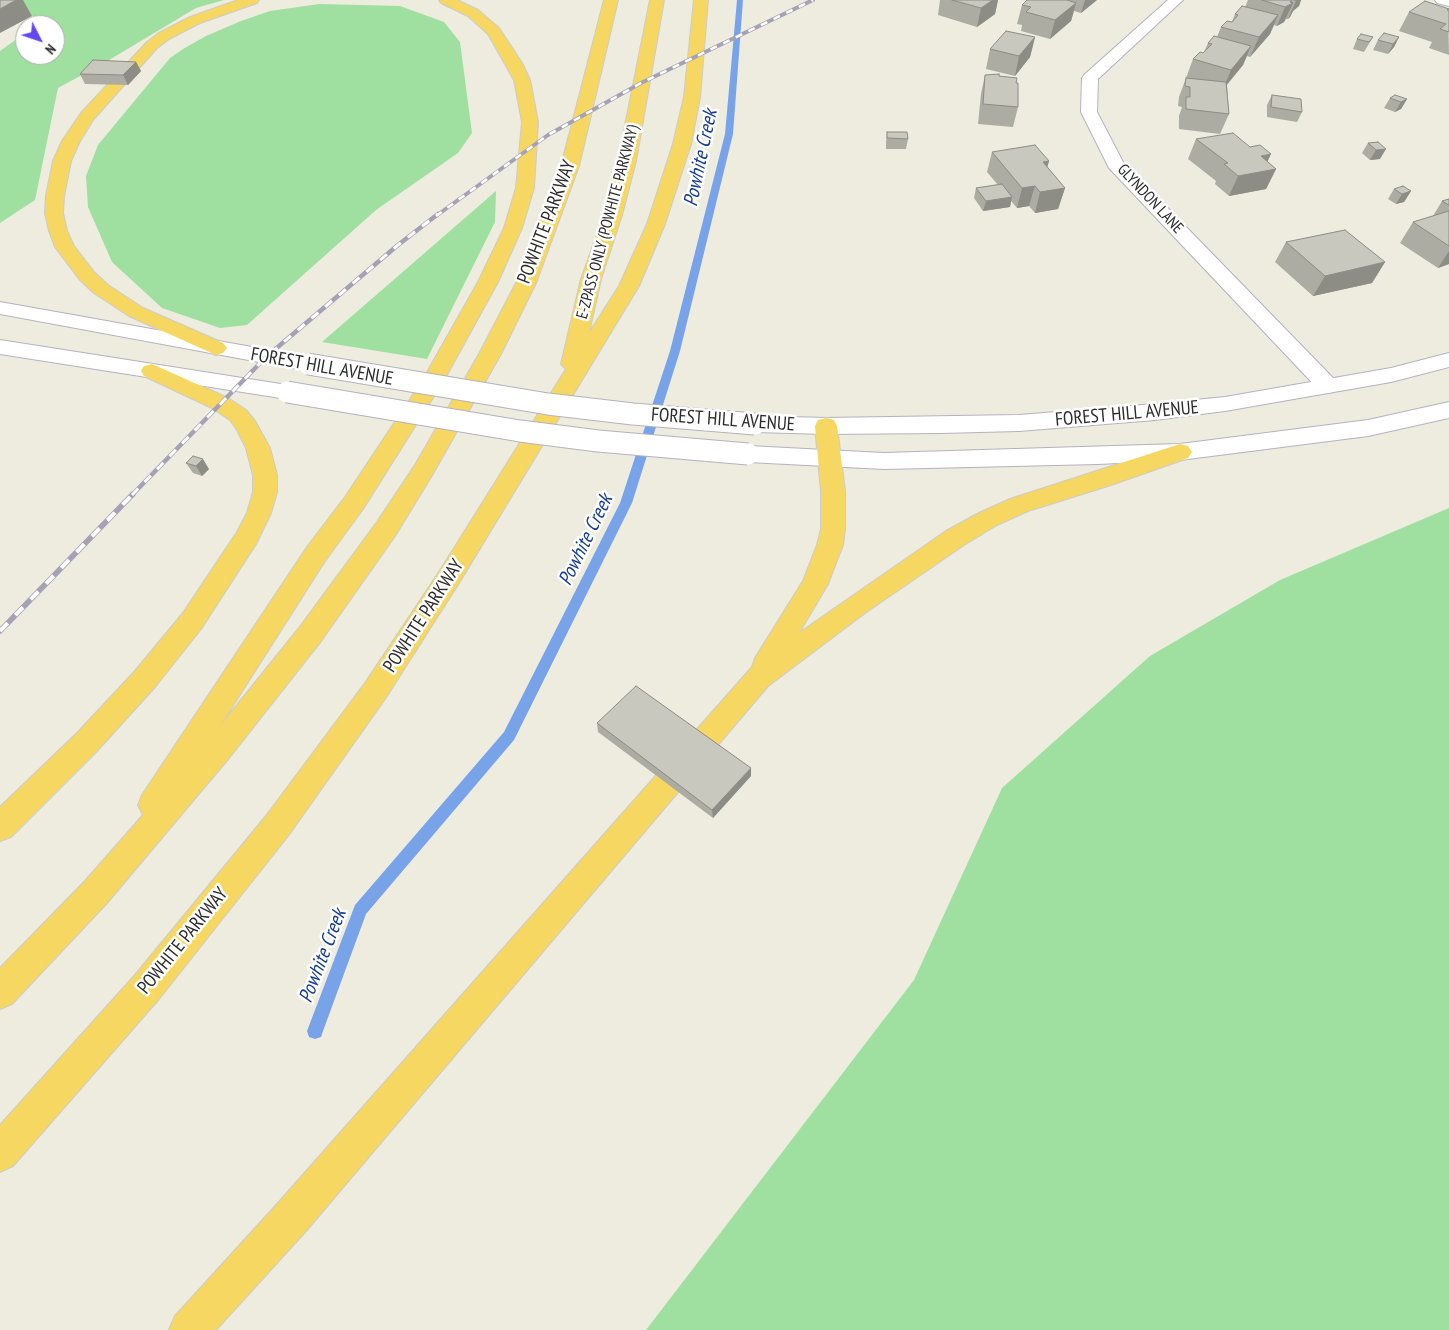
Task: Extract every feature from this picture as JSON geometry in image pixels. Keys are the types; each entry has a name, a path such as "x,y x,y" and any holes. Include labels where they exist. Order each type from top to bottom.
{"highway":[{"path":"216,348 136,312 101,289 86,276 65,247 58,230 54,213 55,196 62,161 71,140 87,117 152,45 164,36 195,20 252,0"},
{"path":"96,892 316,554 354,503 393,444 458,337 488,282 513,228 525,188 530,122 522,80 494,31 473,13 446,0"},
{"name":"POWHITE PARKWAY","path":"0,992 96,892 219,749 309,636 386,529 423,471 490,354 526,283 561,193 585,110 611,0"},
{"name":"E-ZPASS ONLY (POWHITE PARKWAY)","path":"567,385 591,279 613,215 627,161 657,0"},
{"name":"POWHITE PARKWAY","path":"0,1153 147,987 277,826 375,691 450,576 629,286 644,254 679,152 692,96 701,0"},
{"path":"0,827 87,742 146,679 192,621 247,537 259,513 265,492 265,475 258,448 238,415 220,403 152,371"},
{"path":"189,1330 292,1217 758,678 815,584 830,545 833,513 826,426"},
{"path":"758,678 863,600 955,538 988,519 1020,505 1180,452"}],"main road":[{"name":"GLYNDON LANE","path":"1176,0 1090,78 1089,112 1116,164 1328,386"},
{"path":"1442,0 1449,2"},
{"name":"FOREST HILL AVENUE","path":"0,308 216,348 548,404 633,414 754,424 826,426 980,424 1096,418 1225,404 1392,375 1449,360"},
{"name":"FOREST HILL AVENUE","path":"0,347 520,431 598,441 829,460 884,461 1098,456 1180,452 1368,428 1449,410"}],"green space":[{"path":"0,0 224,0 196,8 58,88 35,200 0,223 0,51 15,40 15,65 65,65 65,15 29,15 0,7"},
{"path":"319,4 400,6 444,22 460,42 472,133 458,153 376,210 247,325 220,328 162,308 112,262 88,207 86,176 98,145 170,58 183,49 206,36 270,11"},
{"path":"496,191 495,222 427,359 322,342"},
{"path":"1449,508 1449,1330 646,1330 914,980 1002,788 1150,656 1280,580"}],"building":[{"path":"0,0 16,0 0,9"},
{"path":"952,0 993,0 981,8"},
{"path":"1027,0 1067,0 1076,3 1055,20 1026,12 1031,7 1022,5"},
{"path":"1262,0 1292,0 1290,2 1293,3 1285,7"},
{"path":"1425,1 1449,9 1447,10 1449,10 1449,32 1440,29 1446,24 1409,12"},
{"path":"1242,6 1278,15 1259,37 1221,27 1227,21 1232,22 1238,15 1235,14"},
{"path":"1006,31 1035,37 1019,56 990,49"},
{"path":"1384,33 1399,37 1393,44 1378,40"},
{"path":"1361,34 1373,37 1369,42 1357,39"},
{"path":"1214,36 1251,46 1231,70 1193,59 1212,44 1208,43"},
{"path":"93,60 136,62 123,75 80,74"},
{"path":"999,74 999,76 1017,78 1018,107 983,104 985,75"},
{"path":"1186,78 1226,82 1229,114 1186,109 1186,97 1190,97 1190,87 1185,86"},
{"path":"1272,95 1301,99 1302,112 1271,107"},
{"path":"1395,95 1407,99 1401,102 1390,98"},
{"path":"887,132 907,132 908,139 887,138"},
{"path":"1233,133 1250,147 1260,145 1271,154 1261,156 1276,169 1238,176 1224,164 1228,163 1196,139"},
{"path":"1378,142 1386,149 1376,150 1368,143"},
{"path":"1035,145 1049,161 1043,162 1065,188 1040,192 1035,186 1022,188 992,152"},
{"path":"1002,184 1012,197 986,201 976,188"},
{"path":"1403,186 1411,191 1402,194 1394,189"},
{"path":"1449,199 1449,205 1442,201"},
{"path":"1449,211 1449,246 1413,222"},
{"path":"1345,230 1385,262 1325,276 1286,242"},
{"path":"193,456 203,459 196,466 186,463"},
{"path":"636,686 751,768 712,810 597,723"}],"waterway":[{"name":"Powhite Creek","path":"315,1031 360,910 509,736 626,503 675,351 729,134 740,0"}],"railway":[{"path":"436,216 548,135 641,83 813,0"},
{"path":"132,495 266,357 398,245 438,214"},
{"path":"0,631 133,494"}]}
